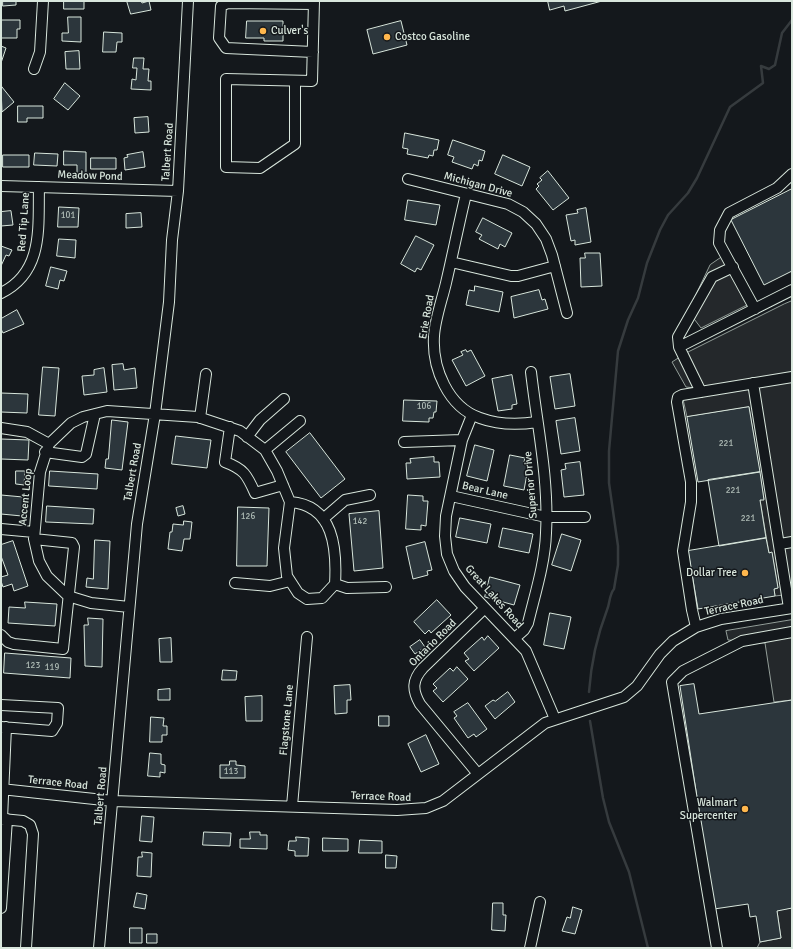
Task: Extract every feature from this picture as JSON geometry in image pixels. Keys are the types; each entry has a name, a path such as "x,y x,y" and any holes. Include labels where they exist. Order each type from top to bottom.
{"street":[{"path":"34,69 40,52 42,1"},
{"name":"Talbert Road","path":"99,948 137,524 156,414 167,324 172,240 178,191 188,1"},
{"path":"295,81 295,144 260,168 226,167 226,79 312,81 313,52 314,3 228,2 221,6 219,38 226,48 313,52"},
{"path":"755,309 719,243 720,230 729,213 776,188 792,174"},
{"name":"Michigan Drive","path":"408,179 508,204 523,212 536,224 546,240 555,266 567,313"},
{"name":"Meadow Pond","path":"1,186 178,191"},
{"name":"Red Tip Lane","path":"1,293 18,282 25,274 34,258 37,240 39,187"},
{"name":"Erie Road","path":"466,194 434,335 434,353 442,382 460,405 472,415 503,424 537,422"},
{"path":"451,262 511,276 518,276 555,266"},
{"path":"701,392 679,347 678,337 712,277 732,267"},
{"path":"679,347 792,290"},
{"name":"Superior Drive","path":"515,638 524,630 528,623 545,547 546,498 531,372"},
{"path":"200,418 206,374"},
{"path":"696,627 683,551 691,502 691,482 677,402 678,397 682,395 792,376"},
{"path":"753,383 791,608"},
{"path":"247,436 260,420 284,399"},
{"path":"47,448 71,423 107,411 200,418 240,431 265,450 290,502 284,548 287,576 298,593 307,599 322,598 335,584 336,560 333,540 328,525 314,509 303,503 290,502"},
{"path":"1,428 27,432 47,448 82,457 86,454 95,414"},
{"name":"Great Lakes Road","path":"472,415 462,440 446,516 444,536 447,554 454,572 465,587 526,651 533,664 555,719"},
{"path":"265,450 300,421"},
{"path":"230,427 225,462 238,467 248,476 255,493 283,485"},
{"path":"404,442 462,440"},
{"name":"Accent Loop","path":"47,448 39,480 34,536 39,561 47,576 68,596 91,603 129,607"},
{"path":"322,519 345,500 370,495"},
{"name":"Bear Lane","path":"451,496 546,517 585,517"},
{"path":"1,529 72,543 74,547 63,649 14,644 8,642 1,635"},
{"path":"780,544 792,542"},
{"path":"236,583 270,586 290,581"},
{"path":"335,584 347,588 386,586"},
{"name":"Ontario Road","path":"478,774 420,704 414,694 413,684 417,675 423,668 485,608"},
{"name":"Terrace Road","path":"3,789 113,801 414,810 426,808 443,801 534,730 555,719 624,697 637,686 660,654 673,641 696,627 721,619 791,608"},
{"path":"717,948 672,682 683,671 742,641 792,632"},
{"name":"Flagstone Lane","path":"292,806 307,637"},
{"path":"1,705 58,708 57,723 52,731 4,727 1,908"},
{"path":"3,819 23,821 30,825 33,834 26,948"},
{"path":"530,948 540,902"}],"shaded area":[{"path":"722,257 749,304 701,328 688,311 710,265"},
{"path":"792,301 792,373 695,388 686,387 672,362 686,353"},
{"path":"792,381 792,594 775,596 774,589 778,588 772,553 769,553 760,500 764,499 749,407 687,417 683,399"},
{"path":"792,620 792,700 774,702 765,643 728,640 726,631"},
{"path":"792,908 792,948 757,948 760,942 781,938 777,911"}],"building":[{"path":"3,1 16,1 16,5 3,6"},
{"path":"64,1 84,1 84,9 64,9"},
{"path":"127,1 141,1 142,3 149,1 151,10 131,14"},
{"path":"548,1 602,1 565,11 564,6 550,10"},
{"path":"68,17 81,17 81,42 62,41 62,33 68,33"},
{"path":"1,20 20,20 20,29 17,29 17,38 1,38"},
{"path":"247,21 283,21 283,41 264,41 264,38 246,38"},
{"name":"Costco Gasoline","path":"401,21 407,45 373,54 367,30"},
{"path":"104,32 122,33 122,42 117,42 116,52 103,52"},
{"path":"1,46 6,48 1,63"},
{"path":"79,51 80,69 66,69 65,52"},
{"path":"134,58 144,58 143,69 149,69 148,81 151,81 151,90 131,89 132,79 136,80 137,68 133,68"},
{"path":"65,83 80,96 68,110 54,99"},
{"path":"2,87 14,102 2,112 1,88"},
{"path":"18,106 43,106 43,118 27,118 27,122 18,122"},
{"path":"148,117 149,132 135,133 134,118"},
{"path":"405,133 439,140 437,150 434,150 433,156 429,155 428,158 407,154 408,149 403,148"},
{"path":"453,140 485,151 482,161 479,160 478,166 474,164 472,169 452,162 454,157 448,155"},
{"path":"64,151 86,152 86,173 77,173 77,165 64,165"},
{"path":"143,152 145,167 125,170 124,158 128,157 127,155"},
{"path":"35,153 58,154 57,166 34,165"},
{"path":"3,155 29,155 29,167 3,167"},
{"path":"503,155 530,167 522,186 495,174"},
{"path":"91,158 116,158 116,169 91,169"},
{"path":"548,171 569,198 553,210 536,189 539,186 537,184 542,180 540,178"},
{"path":"792,189 792,271 764,285 731,220"},
{"path":"408,200 440,205 436,225 405,220"},
{"path":"59,207 79,208 78,227 58,227"},
{"path":"586,208 591,242 575,245 575,240 571,241 566,215 578,213 577,210"},
{"path":"11,211 13,225 1,226 1,212"},
{"path":"141,213 142,227 126,228 126,214"},
{"path":"483,218 512,233 505,247 500,244 498,249 479,239 482,235 476,232"},
{"path":"416,236 434,245 421,270 417,268 415,272 401,264"},
{"path":"59,239 76,240 75,258 57,256"},
{"path":"1,246 12,250 9,256 6,255 1,266"},
{"path":"585,253 600,253 602,286 581,287 580,258 585,258"},
{"path":"51,267 67,271 64,281 60,280 58,289 46,286"},
{"path":"475,286 503,292 499,312 466,305 469,290 474,291"},
{"path":"539,290 542,300 545,299 548,309 514,318 511,297"},
{"path":"17,310 24,324 3,333 1,329 1,319"},
{"path":"466,350 467,352 471,350 485,376 466,386 452,360 463,355 461,352"},
{"path":"123,364 124,370 135,368 137,388 114,390 112,365"},
{"path":"43,367 59,368 55,416 39,415"},
{"path":"104,368 107,392 84,395 82,376 94,375 94,370"},
{"path":"570,374 575,406 555,409 550,377"},
{"path":"512,375 517,404 512,405 512,409 498,411 492,379"},
{"path":"1,393 28,394 27,413 1,412"},
{"path":"404,400 437,401 436,412 434,412 433,418 429,418 429,422 403,421"},
{"path":"749,407 760,472 698,482 687,417"},
{"path":"575,418 580,451 561,454 556,421"},
{"path":"112,420 128,422 122,470 105,468 106,459 108,459"},
{"path":"310,433 345,479 321,498 286,452"},
{"path":"176,436 211,440 207,468 172,464"},
{"path":"1,439 29,440 28,460 1,459"},
{"path":"475,445 494,450 487,481 467,476"},
{"path":"510,455 525,458 524,462 529,463 524,490 504,486"},
{"path":"434,457 434,462 439,462 440,477 407,479 406,463 411,463 410,459"},
{"path":"580,462 584,495 564,497 561,470 566,469 565,464"},
{"path":"16,471 25,471 24,485 16,484"},
{"path":"50,471 98,474 97,489 49,486"},
{"path":"760,472 764,500 760,500 766,538 719,546 708,480"},
{"path":"1,495 23,497 22,516 1,514"},
{"path":"408,495 423,496 423,501 428,501 426,526 421,525 421,530 406,529"},
{"path":"47,506 94,509 93,524 46,522"},
{"path":"183,506 185,514 178,516 176,508"},
{"path":"238,507 269,508 267,566 237,566"},
{"path":"379,511 383,568 354,571 349,514"},
{"path":"460,518 491,524 487,543 456,537"},
{"path":"184,521 192,522 190,539 184,539 182,551 168,549 170,532 172,532 173,524 183,525"},
{"path":"503,528 533,534 529,553 499,547"},
{"path":"562,534 581,540 571,571 552,565"},
{"path":"766,538 769,553 772,552 778,588 774,589 775,596 698,609 688,551"},
{"path":"95,540 110,541 108,589 86,587 87,578 93,579"},
{"path":"13,541 28,586 14,591 12,584 3,587 1,581 1,577 8,575 1,556 1,545"},
{"path":"425,542 432,570 427,571 428,575 413,579 406,547"},
{"path":"490,577 520,585 514,605 485,597"},
{"path":"437,600 451,615 431,633 429,630 425,634 414,622"},
{"path":"25,602 57,604 55,626 8,623 9,607 25,608"},
{"path":"550,613 571,617 564,649 544,645"},
{"path":"88,618 103,619 102,667 85,666 84,625 88,625"},
{"path":"488,636 499,648 474,671 465,661 469,659 464,653 482,637 484,640"},
{"path":"171,638 172,662 160,662 159,639"},
{"path":"420,640 425,647 415,654 410,647"},
{"path":"5,653 71,658 70,678 4,673"},
{"path":"457,667 468,679 443,702 433,691 437,688 433,684 450,668 453,671"},
{"path":"223,670 237,671 236,680 222,680"},
{"name":"Walmart Supercenter","path":"694,684 699,714 792,700 792,908 777,911 781,938 760,942 756,916 750,917 748,904 714,909 680,686"},
{"path":"350,685 351,700 347,700 347,713 335,714 334,686"},
{"path":"170,689 170,700 158,700 158,690"},
{"path":"508,692 515,702 495,719 485,706"},
{"path":"262,696 262,721 246,721 245,697"},
{"path":"468,703 487,729 476,737 474,734 468,738 454,718 457,716 454,712"},
{"path":"379,716 389,716 389,726 379,726"},
{"path":"151,717 164,718 163,726 167,726 167,735 162,735 162,742 150,742"},
{"path":"426,735 439,764 421,772 408,744"},
{"path":"150,753 161,754 161,764 165,765 165,773 160,772 160,777 148,776"},
{"path":"230,761 236,761 236,765 245,766 245,778 220,778 220,765 229,765"},
{"path":"142,816 154,817 152,842 140,841"},
{"path":"204,832 231,833 230,846 203,845"},
{"path":"250,832 260,832 260,835 267,835 267,849 240,848 240,839 250,839"},
{"path":"296,837 309,838 308,856 295,856 295,851 288,850 289,841 296,841"},
{"path":"323,838 348,839 348,851 323,851"},
{"path":"360,840 382,841 382,853 359,853"},
{"path":"142,852 152,853 151,877 137,876 138,857 142,857"},
{"path":"386,855 397,856 396,868 386,868"},
{"path":"137,893 147,895 145,909 134,907"},
{"path":"493,903 503,903 503,915 506,915 505,931 492,930"},
{"path":"573,907 582,910 575,934 562,931 567,917 570,918"},
{"path":"130,928 142,928 142,943 130,943"},
{"path":"147,934 157,934 157,943 147,943"}],"waterway":[{"path":"589,692 595,650 610,596 614,589 618,565 618,546 609,483 609,451 618,351 628,320 638,298 647,263 660,230 668,215 688,193 697,178 730,107 763,83 761,66 769,69 775,65 782,33 792,20"},
{"path":"590,721 603,798 609,822 629,872 648,948"}],"place":[{"name":"Culver's","path":"263,31"},
{"name":"Costco Gasoline","path":"387,37"},
{"name":"Dollar Tree","path":"745,573"},
{"name":"Walmart Supercenter","path":"745,809"}]}
